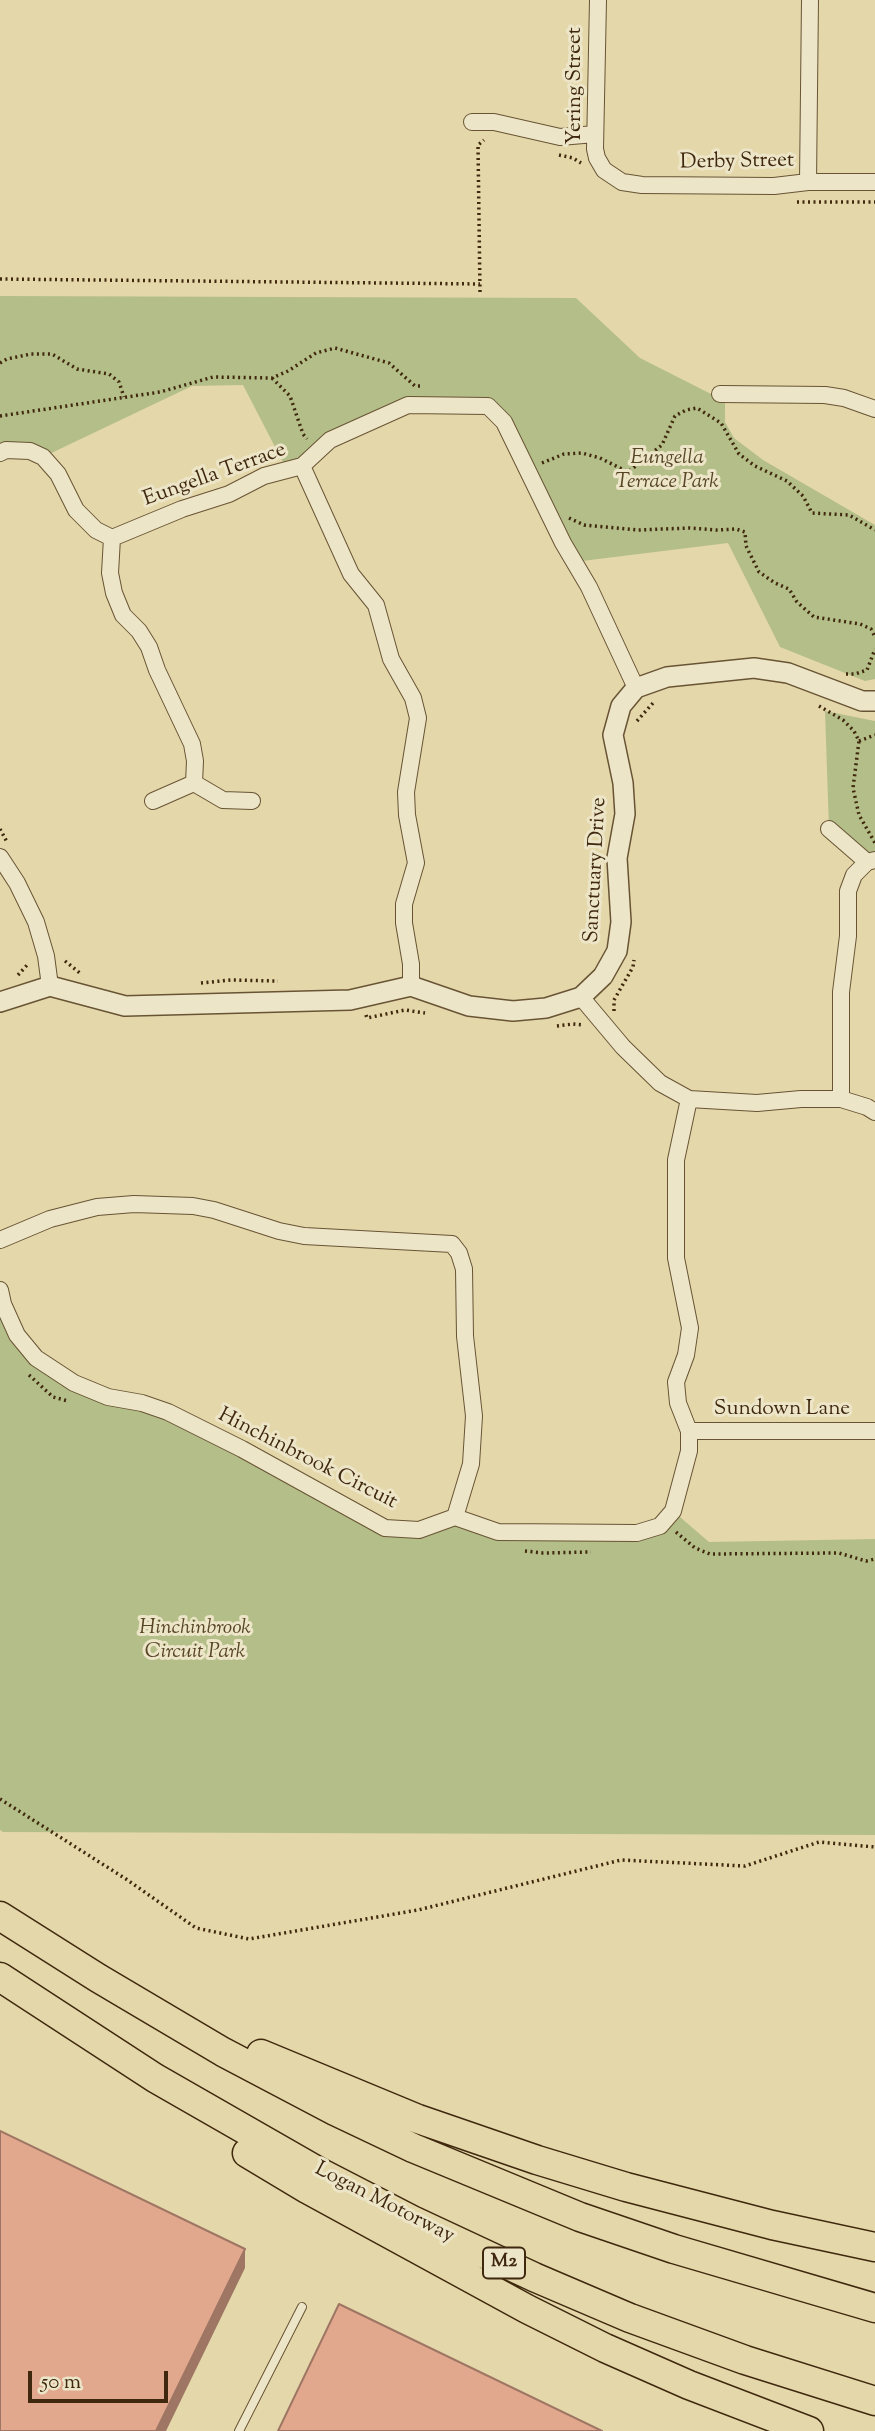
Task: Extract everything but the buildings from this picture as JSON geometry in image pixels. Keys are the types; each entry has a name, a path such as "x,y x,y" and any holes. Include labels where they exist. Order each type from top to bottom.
{"highway":[{"path":"0,1916 223,2052 335,2111 413,2148 580,2217 674,2249 875,2308"},
{"name":"Logan Motorway","path":"0,1977 155,2078 319,2172 412,2220 630,2318 745,2360 875,2400"},
{"path":"223,2052 261,2053 418,2119 550,2164 772,2225 875,2247"},
{"path":"155,2078 177,2110 307,2189 516,2303 605,2348 677,2380 808,2431"}],"street":[{"name":"Yering Street","path":"598,0 595,134 597,158 604,170"},
{"path":"808,182 810,0"},
{"path":"472,122 494,122 560,137 595,134"},
{"name":"Derby Street","path":"604,170 622,182 642,185 774,186 808,182 875,182"},
{"path":"720,394 825,395 844,398 875,409"},
{"name":"Eungella Terrace","path":"112,538 183,509 229,495 264,476 302,466 330,440 408,405 488,406 504,422 563,543 589,587 636,688"},
{"path":"0,453 6,450 30,451 43,457 58,474 76,510 96,530 112,538 110,573 114,593 123,615 139,631 149,647 192,744 195,761 194,783"},
{"path":"0,1002 50,986 125,1006 350,1000 411,986 404,904 416,863 407,815 406,792 418,718 413,698 391,659 376,605 351,574 302,466"},
{"path":"636,688 667,677 754,668 788,673 862,701 875,701"},
{"name":"Sanctuary Drive","path":"411,986 469,1006 513,1011 546,1008 581,997 603,976 617,951 621,922 617,858 625,814 623,783 613,735 621,706 636,688"},
{"path":"194,783 223,800 252,801"},
{"path":"153,801 194,783"},
{"path":"829,829 871,861 854,874 848,891 848,936 842,992 841,1099"},
{"path":"0,857 17,883 36,922 46,956 50,986"},
{"path":"581,997 623,1047 660,1083 689,1100 757,1103 841,1099 875,1112"},
{"path":"0,1240 50,1219 97,1207 134,1204 193,1206 304,1236 452,1244 459,1253 464,1269 465,1336 474,1416 471,1464 455,1517 498,1532 637,1533 660,1526 673,1511 689,1451 689,1431 678,1403 676,1382 686,1354 690,1328 676,1258 676,1160 689,1100"},
{"name":"Hinchinbrook Circuit","path":"0,1290 3,1304 23,1343 36,1358 74,1383 108,1397 142,1403 168,1412 242,1449 385,1528 419,1530 455,1517"},
{"name":"Sundown Lane","path":"689,1431 875,1431"}],"lane":[{"path":"239,2431 302,2307"}],"path":[{"path":"0,279 480,284"},
{"path":"0,416 160,392 213,377 272,379 316,353 335,348 389,363 415,386 428,387"},
{"path":"0,363 7,359 52,354 77,369 109,374 118,382 124,397"},
{"path":"272,379 290,396 303,434 317,452"},
{"path":"538,464 564,454 582,453 600,458 628,472 662,445 675,416 697,408 720,423 739,454 755,466 787,481 803,496 813,513 849,515 875,530"},
{"path":"565,513 570,519 584,525 598,527 638,530 736,529 745,532 746,546 760,572 789,590 797,602 814,617 860,624 872,629 875,637"},
{"path":"836,692 843,674 867,670 875,649"},
{"path":"635,730 637,721 650,705 657,701"},
{"path":"813,703 843,720 859,741 853,788 859,815 875,843"},
{"path":"859,741 875,734"},
{"path":"17,976 31,960 46,956 62,959 79,974 89,977"},
{"path":"552,1026 588,1026 602,1022 614,1011 614,999 633,967 635,956"},
{"path":"199,984 231,980 280,981"},
{"path":"363,997 367,1018 405,1010 426,1013"},
{"path":"26,1371 53,1397 71,1401"},
{"path":"667,1536 677,1532 695,1548 710,1554 839,1553 866,1562 875,1559"},
{"path":"516,1550 543,1553 595,1552"},
{"path":"0,1798 197,1928 248,1939 418,1910 621,1860 746,1866 819,1842 875,1847"}],"green space":[{"name":"Eungella Terrace Park","path":"0,296 576,298 640,358 711,394 720,394 725,401 725,422 734,438 763,460 875,525 875,679 865,681 780,647 728,543 574,562 488,406 408,405 287,470 243,385 192,386 43,457 0,453"},
{"path":"825,711 875,721 875,860 829,829"},
{"name":"Hinchinbrook Circuit Park","path":"0,1290 17,1335 74,1383 142,1403 385,1528 455,1517 475,1525 637,1533 673,1511 709,1542 875,1539 875,1835 3,1832 0,1830"}]}
